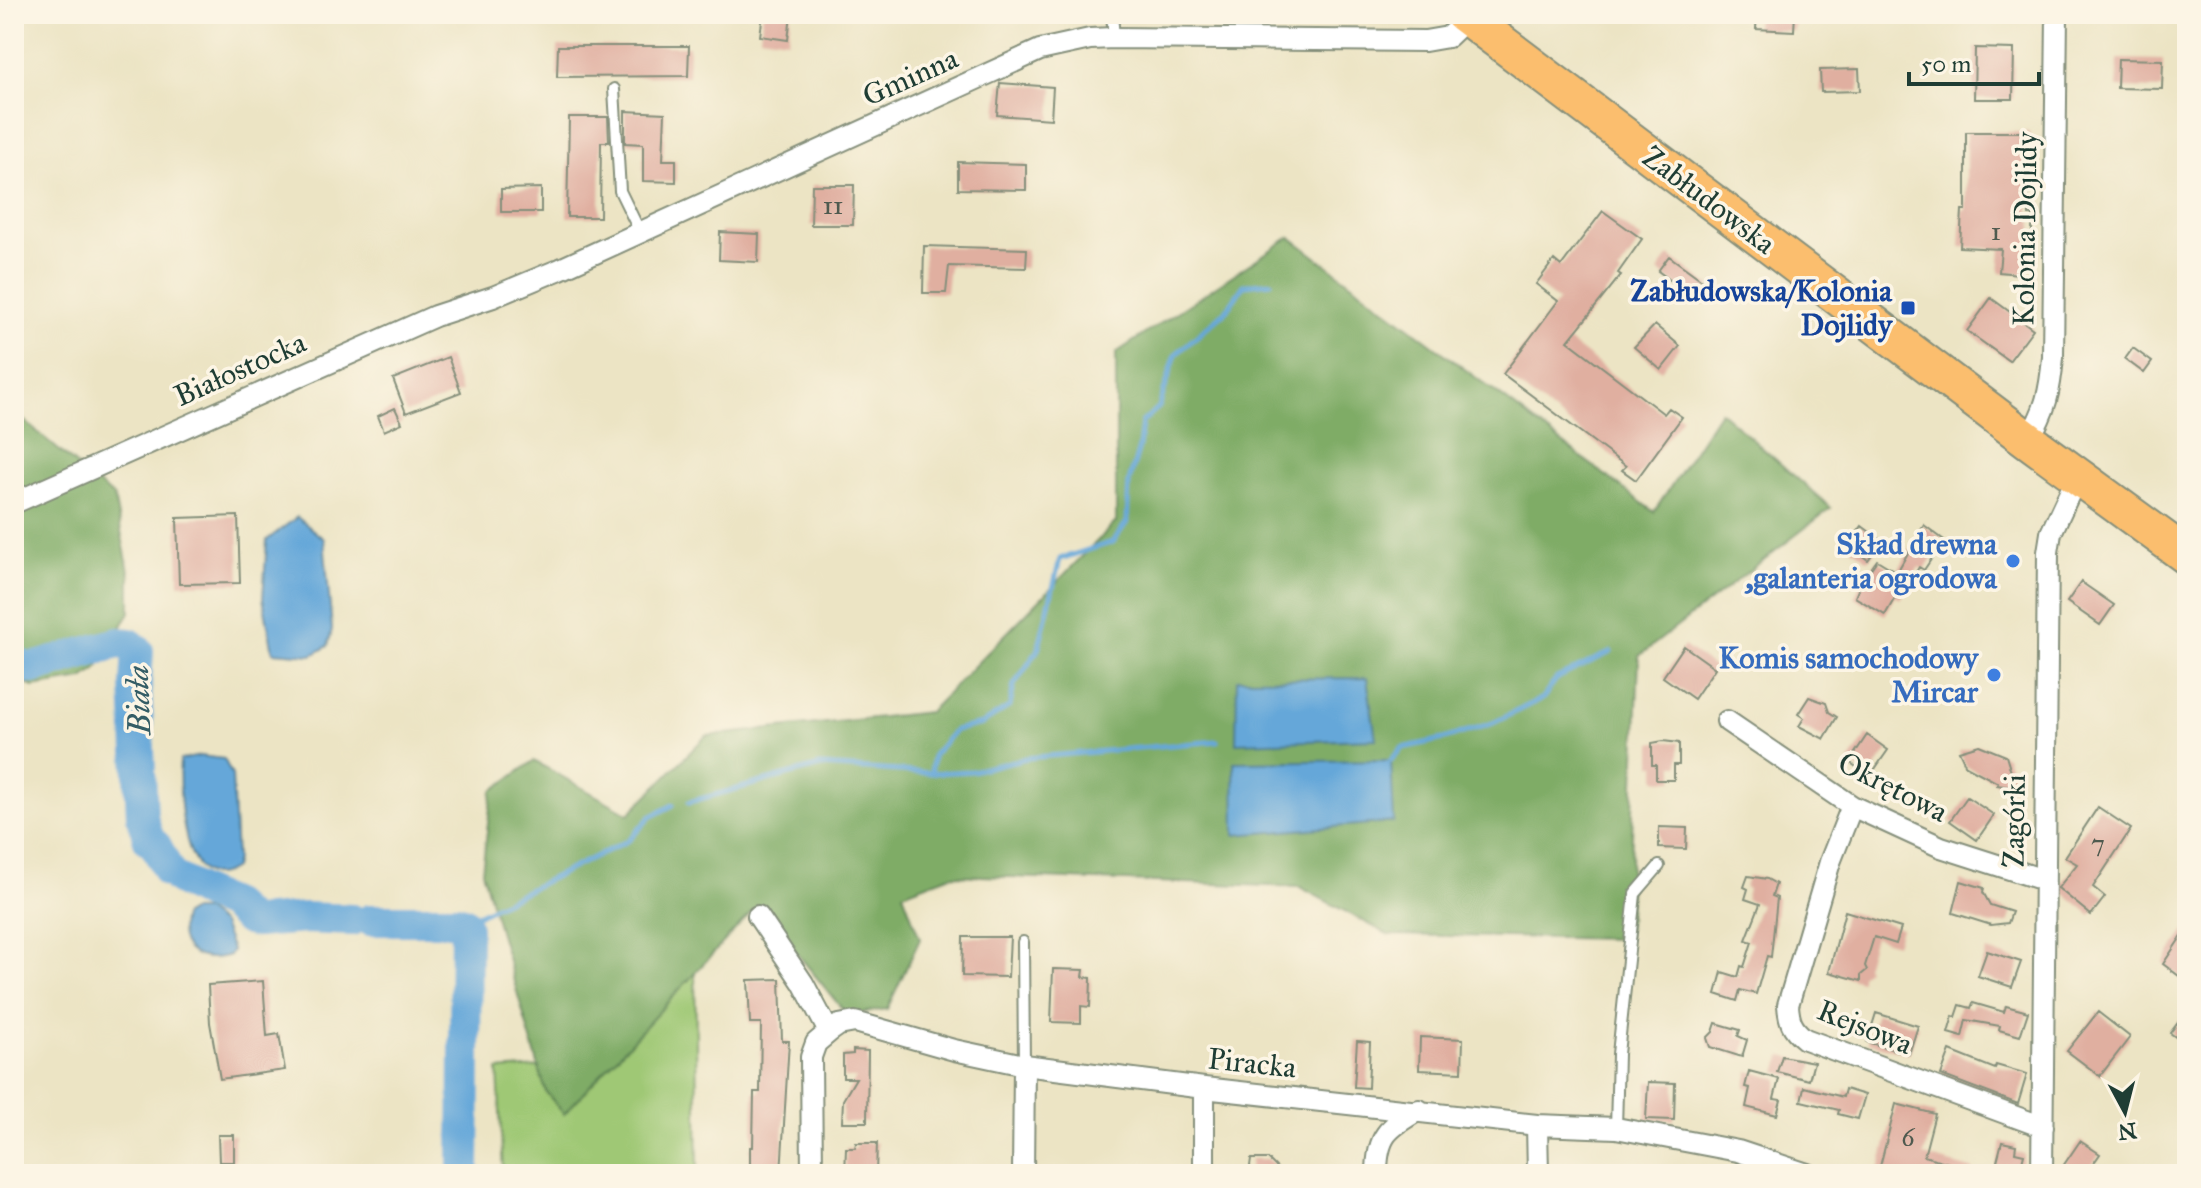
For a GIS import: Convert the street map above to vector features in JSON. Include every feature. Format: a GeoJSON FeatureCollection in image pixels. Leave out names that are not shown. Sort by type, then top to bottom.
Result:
{"type":"FeatureCollection","features":[{"type":"Feature","properties":{"kind":"highway","name":"Zabłudowska"},"geometry":{"type":"LineString","coordinates":[[1465,16],[2187,556]]}},
{"type":"Feature","properties":{"kind":"street","name":"Kolonia Dojlidy"},"geometry":{"type":"LineString","coordinates":[[2028,440],[2049,398],[2053,357],[2057,14]]}},
{"type":"Feature","properties":{"kind":"street","name":"Gminna"},"geometry":{"type":"LineString","coordinates":[[493,297],[1040,50],[1090,39],[1114,38],[1425,41],[1448,37],[1459,29],[1465,16]]}},
{"type":"Feature","properties":{"kind":"street","name":"Białostocka"},"geometry":{"type":"LineString","coordinates":[[14,503],[435,316],[493,297]]}},
{"type":"Feature","properties":{"kind":"street","name":"Zagórki"},"geometry":{"type":"LineString","coordinates":[[2042,1174],[2048,552],[2051,533],[2078,475]]}},
{"type":"Feature","properties":{"kind":"street","name":"Okrętowa"},"geometry":{"type":"LineString","coordinates":[[1727,721],[1852,806],[1941,847],[2044,880]]}},
{"type":"Feature","properties":{"kind":"street","name":"Rejsowa"},"geometry":{"type":"LineString","coordinates":[[1852,806],[1830,862],[1788,1005],[1794,1031],[1805,1039],[2043,1127]]}},
{"type":"Feature","properties":{"kind":"street"},"geometry":{"type":"LineString","coordinates":[[758,916],[803,983],[829,1032],[816,1043],[811,1057],[812,1174]]}},
{"type":"Feature","properties":{"kind":"street","name":"Piracka"},"geometry":{"type":"LineString","coordinates":[[829,1032],[839,1025],[855,1022],[869,1024],[890,1034],[1024,1065],[1537,1125],[1616,1128],[1738,1151],[1807,1174]]}},
{"type":"Feature","properties":{"kind":"street"},"geometry":{"type":"LineString","coordinates":[[1023,1174],[1024,1065]]}},
{"type":"Feature","properties":{"kind":"street"},"geometry":{"type":"LineString","coordinates":[[1204,1088],[1204,1174]]}},
{"type":"Feature","properties":{"kind":"street"},"geometry":{"type":"LineString","coordinates":[[1377,1174],[1377,1152],[1382,1138],[1393,1125],[1419,1110]]}},
{"type":"Feature","properties":{"kind":"street"},"geometry":{"type":"LineString","coordinates":[[1537,1125],[1538,1174]]}},
{"type":"Feature","properties":{"kind":"lane"},"geometry":{"type":"LineString","coordinates":[[1112,14],[1114,38]]}},
{"type":"Feature","properties":{"kind":"lane"},"geometry":{"type":"LineString","coordinates":[[614,89],[620,191],[640,232]]}},
{"type":"Feature","properties":{"kind":"lane"},"geometry":{"type":"LineString","coordinates":[[1616,1128],[1618,1054],[1635,894],[1659,866]]}},
{"type":"Feature","properties":{"kind":"lane"},"geometry":{"type":"LineString","coordinates":[[1023,942],[1024,1065]]}},
{"type":"Feature","properties":{"kind":"green space"},"geometry":{"type":"Polygon","coordinates":[[[1290,237],[1654,512],[1720,411],[1831,508],[1639,656],[1628,939],[1389,935],[1300,887],[951,875],[903,893],[920,939],[887,1009],[847,1015],[758,905],[564,1114],[546,1092],[482,871],[492,791],[534,761],[629,814],[706,736],[929,712],[1116,522],[1116,353],[1290,237]]]}},
{"type":"Feature","properties":{"kind":"green space"},"geometry":{"type":"Polygon","coordinates":[[[14,412],[114,497],[130,576],[130,612],[97,669],[83,679],[33,687],[14,678],[14,412]]]}},
{"type":"Feature","properties":{"kind":"green space"},"geometry":{"type":"Polygon","coordinates":[[[695,973],[698,1174],[503,1174],[498,1070],[539,1067],[546,1092],[564,1114],[695,973]]]}},
{"type":"Feature","properties":{"kind":"water"},"geometry":{"type":"Polygon","coordinates":[[[297,517],[324,539],[332,629],[328,646],[312,655],[273,652],[263,598],[267,540],[297,517]]]}},
{"type":"Feature","properties":{"kind":"water"},"geometry":{"type":"Polygon","coordinates":[[[1367,678],[1376,739],[1236,743],[1237,679],[1367,678]]]}},
{"type":"Feature","properties":{"kind":"water"},"geometry":{"type":"Polygon","coordinates":[[[200,756],[224,759],[232,775],[236,858],[234,868],[216,875],[203,870],[193,857],[182,816],[180,760],[200,756]]]}},
{"type":"Feature","properties":{"kind":"water"},"geometry":{"type":"Polygon","coordinates":[[[1391,760],[1394,822],[1235,835],[1234,762],[1391,760]]]}},
{"type":"Feature","properties":{"kind":"water"},"geometry":{"type":"Polygon","coordinates":[[[191,911],[205,911],[222,924],[232,950],[230,955],[208,958],[191,952],[185,946],[181,928],[183,916],[191,911]]]}},
{"type":"Feature","properties":{"kind":"building"},"geometry":{"type":"Polygon","coordinates":[[[763,14],[791,14],[788,40],[760,36],[763,14]]]}},
{"type":"Feature","properties":{"kind":"building"},"geometry":{"type":"Polygon","coordinates":[[[1757,14],[1795,14],[1794,31],[1756,29],[1757,14]]]}},
{"type":"Feature","properties":{"kind":"building"},"geometry":{"type":"Polygon","coordinates":[[[558,46],[689,46],[688,76],[557,77],[558,46]]]}},
{"type":"Feature","properties":{"kind":"building"},"geometry":{"type":"Polygon","coordinates":[[[1975,48],[2014,49],[2013,99],[1974,99],[1975,48]]]}},
{"type":"Feature","properties":{"kind":"building"},"geometry":{"type":"Polygon","coordinates":[[[2118,59],[2163,60],[2162,89],[2117,88],[2118,59]]]}},
{"type":"Feature","properties":{"kind":"building"},"geometry":{"type":"Polygon","coordinates":[[[1859,69],[1860,91],[1821,92],[1820,70],[1859,69]]]}},
{"type":"Feature","properties":{"kind":"building"},"geometry":{"type":"Polygon","coordinates":[[[1000,83],[1053,87],[1051,119],[997,115],[1000,83]]]}},
{"type":"Feature","properties":{"kind":"building"},"geometry":{"type":"Polygon","coordinates":[[[625,111],[665,113],[663,160],[676,160],[676,182],[643,181],[643,144],[625,143],[625,111]]]}},
{"type":"Feature","properties":{"kind":"building"},"geometry":{"type":"Polygon","coordinates":[[[569,117],[608,117],[609,142],[601,142],[600,217],[567,217],[569,117]]]}},
{"type":"Feature","properties":{"kind":"building"},"geometry":{"type":"Polygon","coordinates":[[[1966,132],[2029,132],[2029,215],[2033,215],[2029,275],[1999,272],[2001,249],[1960,247],[1962,210],[1966,210],[1966,132]]]}},
{"type":"Feature","properties":{"kind":"building"},"geometry":{"type":"Polygon","coordinates":[[[958,162],[1026,164],[1026,190],[958,189],[958,162]]]}},
{"type":"Feature","properties":{"kind":"building"},"geometry":{"type":"Polygon","coordinates":[[[812,185],[854,185],[853,225],[811,225],[812,185]]]}},
{"type":"Feature","properties":{"kind":"building"},"geometry":{"type":"Polygon","coordinates":[[[541,188],[541,212],[501,212],[501,189],[541,188]]]}},
{"type":"Feature","properties":{"kind":"building"},"geometry":{"type":"Polygon","coordinates":[[[1603,211],[1642,239],[1618,273],[1621,275],[1568,341],[1664,414],[1669,408],[1682,417],[1636,480],[1622,470],[1626,466],[1503,374],[1558,301],[1536,284],[1554,260],[1561,266],[1603,211]]]}},
{"type":"Feature","properties":{"kind":"building"},"geometry":{"type":"Polygon","coordinates":[[[720,232],[759,234],[758,262],[719,260],[720,232]]]}},
{"type":"Feature","properties":{"kind":"building"},"geometry":{"type":"Polygon","coordinates":[[[924,246],[1027,249],[1026,268],[949,266],[946,293],[923,293],[924,246]]]}},
{"type":"Feature","properties":{"kind":"building"},"geometry":{"type":"Polygon","coordinates":[[[1669,256],[1710,286],[1698,301],[1658,271],[1669,256]]]}},
{"type":"Feature","properties":{"kind":"building"},"geometry":{"type":"Polygon","coordinates":[[[1991,298],[2033,329],[2009,361],[1967,331],[1991,298]]]}},
{"type":"Feature","properties":{"kind":"building"},"geometry":{"type":"Polygon","coordinates":[[[1655,325],[1680,346],[1661,370],[1634,347],[1655,325]]]}},
{"type":"Feature","properties":{"kind":"building"},"geometry":{"type":"Polygon","coordinates":[[[2133,348],[2152,362],[2144,373],[2125,359],[2133,348]]]}},
{"type":"Feature","properties":{"kind":"building"},"geometry":{"type":"Polygon","coordinates":[[[448,357],[461,392],[406,413],[393,379],[448,357]]]}},
{"type":"Feature","properties":{"kind":"building"},"geometry":{"type":"Polygon","coordinates":[[[395,408],[402,423],[384,431],[378,416],[395,408]]]}},
{"type":"Feature","properties":{"kind":"building"},"geometry":{"type":"Polygon","coordinates":[[[238,516],[240,583],[179,584],[177,518],[238,516]]]}},
{"type":"Feature","properties":{"kind":"building"},"geometry":{"type":"Polygon","coordinates":[[[1924,525],[1944,540],[1924,570],[1919,567],[1900,599],[1896,596],[1885,615],[1855,597],[1877,560],[1897,572],[1924,525]]]}},
{"type":"Feature","properties":{"kind":"building"},"geometry":{"type":"Polygon","coordinates":[[[1862,526],[1882,541],[1868,560],[1848,545],[1862,526]]]}},
{"type":"Feature","properties":{"kind":"building"},"geometry":{"type":"Polygon","coordinates":[[[2081,582],[2114,605],[2100,625],[2067,602],[2081,582]]]}},
{"type":"Feature","properties":{"kind":"building"},"geometry":{"type":"Polygon","coordinates":[[[1684,646],[1715,668],[1694,699],[1663,677],[1684,646]]]}},
{"type":"Feature","properties":{"kind":"building"},"geometry":{"type":"Polygon","coordinates":[[[1809,697],[1826,703],[1829,712],[1837,717],[1824,739],[1799,726],[1804,718],[1798,714],[1809,697]]]}},
{"type":"Feature","properties":{"kind":"building"},"geometry":{"type":"Polygon","coordinates":[[[1867,735],[1888,750],[1870,776],[1849,762],[1867,735]]]}},
{"type":"Feature","properties":{"kind":"building"},"geometry":{"type":"Polygon","coordinates":[[[1652,743],[1679,743],[1679,765],[1674,765],[1674,780],[1656,780],[1652,743]]]}},
{"type":"Feature","properties":{"kind":"building"},"geometry":{"type":"Polygon","coordinates":[[[1979,745],[2006,756],[2016,788],[1997,785],[1966,766],[1959,751],[1979,745]]]}},
{"type":"Feature","properties":{"kind":"building"},"geometry":{"type":"Polygon","coordinates":[[[1967,797],[1994,815],[1977,840],[1950,821],[1967,797]]]}},
{"type":"Feature","properties":{"kind":"building"},"geometry":{"type":"Polygon","coordinates":[[[2098,807],[2131,829],[2093,887],[2105,897],[2091,915],[2058,888],[2077,864],[2065,857],[2098,807]]]}},
{"type":"Feature","properties":{"kind":"building"},"geometry":{"type":"Polygon","coordinates":[[[1659,827],[1687,828],[1686,849],[1659,848],[1659,827]]]}},
{"type":"Feature","properties":{"kind":"building"},"geometry":{"type":"Polygon","coordinates":[[[1748,876],[1776,884],[1772,896],[1777,898],[1771,957],[1767,956],[1756,994],[1740,990],[1737,1001],[1716,994],[1722,972],[1738,977],[1752,942],[1746,940],[1760,904],[1745,899],[1748,889],[1744,887],[1748,876]]]}},
{"type":"Feature","properties":{"kind":"building"},"geometry":{"type":"Polygon","coordinates":[[[1961,881],[1984,888],[1990,905],[2012,912],[2008,923],[1991,925],[1953,913],[1961,881]]]}},
{"type":"Feature","properties":{"kind":"building"},"geometry":{"type":"Polygon","coordinates":[[[1845,911],[1901,928],[1896,944],[1874,937],[1865,966],[1867,970],[1861,975],[1861,981],[1829,972],[1845,911]]]}},
{"type":"Feature","properties":{"kind":"building"},"geometry":{"type":"Polygon","coordinates":[[[2187,928],[2187,982],[2163,964],[2187,928]]]}},
{"type":"Feature","properties":{"kind":"building"},"geometry":{"type":"Polygon","coordinates":[[[963,937],[1010,937],[1008,977],[962,976],[963,937]]]}},
{"type":"Feature","properties":{"kind":"building"},"geometry":{"type":"Polygon","coordinates":[[[1987,951],[2021,962],[2012,987],[1978,976],[1987,951]]]}},
{"type":"Feature","properties":{"kind":"building"},"geometry":{"type":"Polygon","coordinates":[[[1053,969],[1084,970],[1083,977],[1091,978],[1090,1007],[1081,1006],[1081,1023],[1051,1022],[1053,969]]]}},
{"type":"Feature","properties":{"kind":"building"},"geometry":{"type":"Polygon","coordinates":[[[780,979],[782,1041],[789,1041],[781,1174],[750,1174],[754,1092],[760,1092],[761,1023],[750,1023],[748,980],[780,979]]]}},
{"type":"Feature","properties":{"kind":"building"},"geometry":{"type":"Polygon","coordinates":[[[263,981],[267,1036],[279,1034],[285,1070],[220,1079],[210,1023],[208,985],[263,981]]]}},
{"type":"Feature","properties":{"kind":"building"},"geometry":{"type":"Polygon","coordinates":[[[1973,1003],[2004,1012],[2006,1006],[2028,1012],[2020,1036],[1999,1030],[2000,1026],[1966,1020],[1962,1037],[1948,1033],[1960,1005],[1971,1008],[1973,1003]]]}},
{"type":"Feature","properties":{"kind":"building"},"geometry":{"type":"Polygon","coordinates":[[[2187,1011],[2187,1045],[2170,1033],[2187,1011]]]}},
{"type":"Feature","properties":{"kind":"building"},"geometry":{"type":"Polygon","coordinates":[[[2098,1012],[2130,1037],[2100,1076],[2067,1051],[2098,1012]]]}},
{"type":"Feature","properties":{"kind":"building"},"geometry":{"type":"Polygon","coordinates":[[[1876,1013],[1918,1026],[1909,1054],[1867,1042],[1876,1013]]]}},
{"type":"Feature","properties":{"kind":"building"},"geometry":{"type":"Polygon","coordinates":[[[1716,1023],[1740,1030],[1738,1036],[1747,1040],[1742,1057],[1710,1047],[1707,1038],[1716,1023]]]}},
{"type":"Feature","properties":{"kind":"building"},"geometry":{"type":"Polygon","coordinates":[[[1420,1037],[1463,1039],[1462,1072],[1419,1070],[1420,1037]]]}},
{"type":"Feature","properties":{"kind":"building"},"geometry":{"type":"Polygon","coordinates":[[[1357,1041],[1370,1042],[1368,1088],[1354,1087],[1357,1041]]]}},
{"type":"Feature","properties":{"kind":"building"},"geometry":{"type":"Polygon","coordinates":[[[853,1050],[868,1051],[867,1122],[842,1122],[843,1100],[856,1078],[843,1078],[843,1055],[853,1054],[853,1050]]]}},
{"type":"Feature","properties":{"kind":"building"},"geometry":{"type":"Polygon","coordinates":[[[1950,1051],[1995,1069],[1996,1065],[2027,1074],[2018,1104],[1941,1075],[1950,1051]]]}},
{"type":"Feature","properties":{"kind":"building"},"geometry":{"type":"Polygon","coordinates":[[[1782,1056],[1814,1062],[1809,1080],[1777,1072],[1782,1056]]]}},
{"type":"Feature","properties":{"kind":"building"},"geometry":{"type":"Polygon","coordinates":[[[1749,1071],[1779,1079],[1774,1099],[1781,1100],[1777,1115],[1746,1107],[1750,1088],[1745,1087],[1749,1071]]]}},
{"type":"Feature","properties":{"kind":"building"},"geometry":{"type":"Polygon","coordinates":[[[1648,1082],[1675,1083],[1674,1120],[1646,1119],[1648,1082]]]}},
{"type":"Feature","properties":{"kind":"building"},"geometry":{"type":"Polygon","coordinates":[[[1804,1087],[1843,1097],[1845,1089],[1865,1095],[1858,1119],[1838,1114],[1839,1110],[1801,1101],[1804,1087]]]}},
{"type":"Feature","properties":{"kind":"building"},"geometry":{"type":"Polygon","coordinates":[[[1896,1104],[1935,1114],[1924,1156],[1974,1170],[1974,1174],[1878,1174],[1896,1104]]]}},
{"type":"Feature","properties":{"kind":"building"},"geometry":{"type":"Polygon","coordinates":[[[218,1135],[234,1135],[234,1162],[219,1162],[218,1135]]]}},
{"type":"Feature","properties":{"kind":"building"},"geometry":{"type":"Polygon","coordinates":[[[2080,1141],[2100,1154],[2086,1174],[2068,1174],[2061,1169],[2080,1141]]]}},
{"type":"Feature","properties":{"kind":"building"},"geometry":{"type":"Polygon","coordinates":[[[2002,1142],[2016,1145],[2015,1152],[2024,1154],[2019,1174],[1995,1169],[2002,1142]]]}},
{"type":"Feature","properties":{"kind":"building"},"geometry":{"type":"Polygon","coordinates":[[[856,1143],[877,1143],[876,1174],[845,1174],[846,1148],[855,1148],[856,1143]]]}},
{"type":"Feature","properties":{"kind":"building"},"geometry":{"type":"Polygon","coordinates":[[[1251,1159],[1268,1159],[1283,1174],[1249,1174],[1251,1159]]]}},
{"type":"Feature","properties":{"kind":"waterway"},"geometry":{"type":"LineString","coordinates":[[931,773],[933,755],[955,730],[982,724],[1010,706],[1014,685],[1038,650],[1060,559],[1113,542],[1127,522],[1129,482],[1142,422],[1159,407],[1176,354],[1226,311],[1244,285],[1271,282]]}},
{"type":"Feature","properties":{"kind":"waterway","name":"Biała"},"geometry":{"type":"LineString","coordinates":[[14,661],[33,668],[118,643],[130,644],[138,651],[136,684],[142,817],[149,840],[156,846],[169,872]]}},
{"type":"Feature","properties":{"kind":"waterway"},"geometry":{"type":"LineString","coordinates":[[1391,760],[1402,748],[1444,739],[1493,723],[1543,698],[1557,678],[1611,652]]}},
{"type":"Feature","properties":{"kind":"waterway"},"geometry":{"type":"LineString","coordinates":[[689,802],[820,766],[931,773],[972,771],[1026,758],[1217,741]]}},
{"type":"Feature","properties":{"kind":"waterway"},"geometry":{"type":"LineString","coordinates":[[463,922],[629,840],[650,817],[673,805]]}},
{"type":"Feature","properties":{"kind":"waterway","name":"Biała"},"geometry":{"type":"LineString","coordinates":[[178,879],[232,905],[248,920],[352,920]]}},
{"type":"Feature","properties":{"kind":"waterway","name":"Biała"},"geometry":{"type":"LineString","coordinates":[[370,920],[456,920],[463,922],[466,928],[464,1174]]}},
{"type":"Feature","properties":{"kind":"place","name":"Zabłudowska/Kolonia Dojlidy"},"geometry":{"type":"Point","coordinates":[1908,308]}},
{"type":"Feature","properties":{"kind":"place","name":"Skład drewna ,galanteria ogrodowa"},"geometry":{"type":"Point","coordinates":[2013,561]}},
{"type":"Feature","properties":{"kind":"place","name":"Komis samochodowy Mircar"},"geometry":{"type":"Point","coordinates":[1994,675]}}]}
